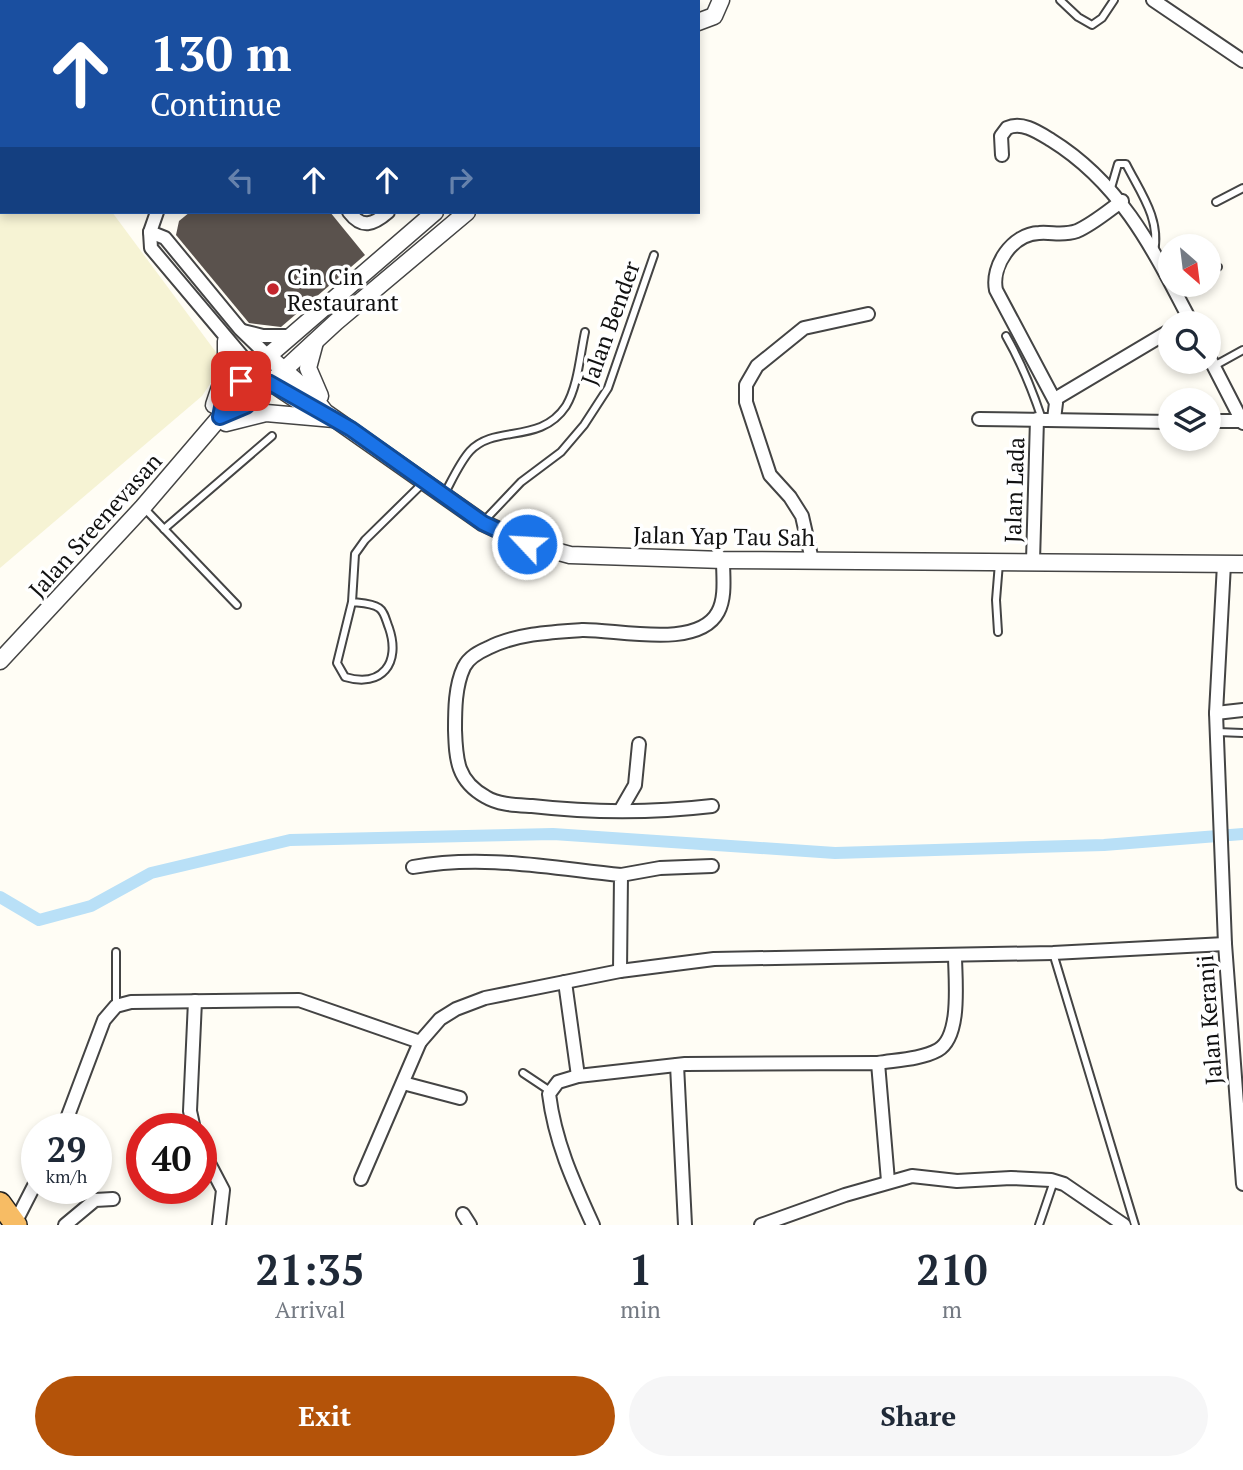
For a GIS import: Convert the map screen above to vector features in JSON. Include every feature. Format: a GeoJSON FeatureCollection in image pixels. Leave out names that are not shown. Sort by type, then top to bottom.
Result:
{"type":"FeatureCollection","features":[{"type":"Feature","properties":{"kind":"highway"},"geometry":{"type":"LineString","coordinates":[[0,1203],[8,1224]]}},
{"type":"Feature","properties":{"kind":"street"},"geometry":{"type":"LineString","coordinates":[[700,21],[714,16],[721,0]]}},
{"type":"Feature","properties":{"kind":"street"},"geometry":{"type":"LineString","coordinates":[[1153,0],[1243,61]]}},
{"type":"Feature","properties":{"kind":"street"},"geometry":{"type":"LineString","coordinates":[[1002,155],[1001,136],[1007,128],[1032,128],[1063,147],[1111,188],[1122,201],[1158,261]]}},
{"type":"Feature","properties":{"kind":"street"},"geometry":{"type":"LineString","coordinates":[[1122,201],[1080,230],[1055,235],[1027,235],[996,266],[993,278],[999,298],[1055,399],[1158,338]]}},
{"type":"Feature","properties":{"kind":"street"},"geometry":{"type":"LineString","coordinates":[[156,214],[150,232],[151,248],[226,341],[270,383],[303,404],[330,415]]}},
{"type":"Feature","properties":{"kind":"street"},"geometry":{"type":"LineString","coordinates":[[351,214],[357,222],[366,224],[375,223],[386,214]]}},
{"type":"Feature","properties":{"kind":"street"},"geometry":{"type":"LineString","coordinates":[[220,417],[229,393],[253,369],[433,214]]}},
{"type":"Feature","properties":{"kind":"street"},"geometry":{"type":"LineString","coordinates":[[220,417],[246,406],[316,340],[465,214]]}},
{"type":"Feature","properties":{"kind":"street"},"geometry":{"type":"LineString","coordinates":[[150,232],[165,237],[240,329],[268,356]]}},
{"type":"Feature","properties":{"kind":"street"},"geometry":{"type":"LineString","coordinates":[[812,560],[802,516],[790,497],[770,475],[746,402],[746,385],[757,366],[804,328],[868,314]]}},
{"type":"Feature","properties":{"kind":"street"},"geometry":{"type":"LineString","coordinates":[[240,329],[263,336],[291,335]]}},
{"type":"Feature","properties":{"kind":"street"},"geometry":{"type":"LineString","coordinates":[[316,340],[309,358],[310,377],[330,415]]}},
{"type":"Feature","properties":{"kind":"street"},"geometry":{"type":"LineString","coordinates":[[205,435],[226,369],[226,341]]}},
{"type":"Feature","properties":{"kind":"street","name":"Jalan Yap Tau Sah"},"geometry":{"type":"LineString","coordinates":[[268,356],[285,369],[330,415],[483,523],[527,544],[570,555],[723,560],[1243,564]]}},
{"type":"Feature","properties":{"kind":"street"},"geometry":{"type":"LineString","coordinates":[[1219,374],[1243,422],[1221,421]]}},
{"type":"Feature","properties":{"kind":"street","name":"Jalan Lada"},"geometry":{"type":"LineString","coordinates":[[1033,561],[1045,419],[1055,399]]}},
{"type":"Feature","properties":{"kind":"street"},"geometry":{"type":"LineString","coordinates":[[205,435],[226,423],[267,413],[330,415]]}},
{"type":"Feature","properties":{"kind":"street","name":"Jalan Sreenevasan"},"geometry":{"type":"LineString","coordinates":[[0,661],[144,508],[220,417]]}},
{"type":"Feature","properties":{"kind":"street"},"geometry":{"type":"LineString","coordinates":[[979,419],[1158,422]]}},
{"type":"Feature","properties":{"kind":"street"},"geometry":{"type":"LineString","coordinates":[[712,806],[654,813],[581,812],[496,803],[470,785],[456,762],[455,704],[464,667],[475,654],[506,639],[582,630],[663,635],[691,632],[704,626],[718,612],[724,589],[723,560]]}},
{"type":"Feature","properties":{"kind":"street"},"geometry":{"type":"LineString","coordinates":[[1217,733],[1224,564]]}},
{"type":"Feature","properties":{"kind":"street"},"geometry":{"type":"LineString","coordinates":[[1216,713],[1243,710]]}},
{"type":"Feature","properties":{"kind":"street","name":"Jalan Keranji"},"geometry":{"type":"LineString","coordinates":[[1217,733],[1222,810],[1224,944],[1239,1071],[1243,1184]]}},
{"type":"Feature","properties":{"kind":"street"},"geometry":{"type":"LineString","coordinates":[[620,811],[635,785],[639,744]]}},
{"type":"Feature","properties":{"kind":"street"},"geometry":{"type":"LineString","coordinates":[[413,867],[450,861],[505,862],[621,875],[660,868],[712,866]]}},
{"type":"Feature","properties":{"kind":"street"},"geometry":{"type":"LineString","coordinates":[[620,971],[621,875]]}},
{"type":"Feature","properties":{"kind":"street"},"geometry":{"type":"LineString","coordinates":[[361,1179],[420,1042],[440,1019],[456,1009],[485,998],[620,971],[714,958],[1053,953],[1224,944]]}},
{"type":"Feature","properties":{"kind":"street"},"geometry":{"type":"LineString","coordinates":[[593,1225],[565,1163],[553,1128],[550,1091],[558,1082],[578,1076],[677,1065],[878,1063],[936,1052],[947,1042],[954,1015],[955,955]]}},
{"type":"Feature","properties":{"kind":"street"},"geometry":{"type":"LineString","coordinates":[[565,982],[578,1076]]}},
{"type":"Feature","properties":{"kind":"street"},"geometry":{"type":"LineString","coordinates":[[69,1113],[99,1033],[116,1006],[149,1000],[299,1000],[420,1042]]}},
{"type":"Feature","properties":{"kind":"street"},"geometry":{"type":"LineString","coordinates":[[190,1113],[195,1001]]}},
{"type":"Feature","properties":{"kind":"street"},"geometry":{"type":"LineString","coordinates":[[878,1063],[888,1181]]}},
{"type":"Feature","properties":{"kind":"street"},"geometry":{"type":"LineString","coordinates":[[677,1065],[685,1225]]}},
{"type":"Feature","properties":{"kind":"street"},"geometry":{"type":"LineString","coordinates":[[403,1083],[460,1098]]}},
{"type":"Feature","properties":{"kind":"street"},"geometry":{"type":"LineString","coordinates":[[761,1225],[782,1221],[888,1181],[912,1176],[957,1181],[1011,1178],[1054,1181],[1064,1184],[1124,1225]]}},
{"type":"Feature","properties":{"kind":"street"},"geometry":{"type":"LineString","coordinates":[[217,1179],[223,1190],[219,1225]]}},
{"type":"Feature","properties":{"kind":"street"},"geometry":{"type":"LineString","coordinates":[[65,1225],[95,1200],[113,1199]]}},
{"type":"Feature","properties":{"kind":"street"},"geometry":{"type":"LineString","coordinates":[[8,1224],[21,1204]]}},
{"type":"Feature","properties":{"kind":"lane"},"geometry":{"type":"LineString","coordinates":[[1060,0],[1078,17],[1092,25],[1102,18],[1114,0]]}},
{"type":"Feature","properties":{"kind":"lane"},"geometry":{"type":"LineString","coordinates":[[1111,188],[1118,164],[1126,164],[1152,215],[1157,239],[1153,255]]}},
{"type":"Feature","properties":{"kind":"lane"},"geometry":{"type":"LineString","coordinates":[[1216,202],[1243,188]]}},
{"type":"Feature","properties":{"kind":"lane","name":"Jalan Bender"},"geometry":{"type":"LineString","coordinates":[[483,523],[514,489],[561,452],[608,388],[654,255]]}},
{"type":"Feature","properties":{"kind":"lane"},"geometry":{"type":"LineString","coordinates":[[444,494],[470,450],[502,437],[540,429],[557,416],[570,397],[585,332]]}},
{"type":"Feature","properties":{"kind":"lane"},"geometry":{"type":"LineString","coordinates":[[1006,336],[1027,373],[1028,388],[1045,419]]}},
{"type":"Feature","properties":{"kind":"lane"},"geometry":{"type":"LineString","coordinates":[[1221,358],[1243,350]]}},
{"type":"Feature","properties":{"kind":"lane"},"geometry":{"type":"LineString","coordinates":[[164,528],[272,436]]}},
{"type":"Feature","properties":{"kind":"lane"},"geometry":{"type":"LineString","coordinates":[[352,602],[377,606],[383,612],[391,633],[393,657],[388,668],[381,676],[366,681],[345,677],[338,668],[336,656],[352,602],[355,554],[365,540],[425,480]]}},
{"type":"Feature","properties":{"kind":"lane"},"geometry":{"type":"LineString","coordinates":[[144,508],[237,605]]}},
{"type":"Feature","properties":{"kind":"lane"},"geometry":{"type":"LineString","coordinates":[[998,632],[996,600],[999,562]]}},
{"type":"Feature","properties":{"kind":"lane"},"geometry":{"type":"LineString","coordinates":[[1217,733],[1243,733]]}},
{"type":"Feature","properties":{"kind":"lane"},"geometry":{"type":"LineString","coordinates":[[116,952],[116,1006]]}},
{"type":"Feature","properties":{"kind":"lane"},"geometry":{"type":"LineString","coordinates":[[1053,953],[1135,1225]]}},
{"type":"Feature","properties":{"kind":"lane"},"geometry":{"type":"LineString","coordinates":[[523,1073],[550,1091]]}},
{"type":"Feature","properties":{"kind":"lane"},"geometry":{"type":"LineString","coordinates":[[1039,1225],[1054,1181]]}},
{"type":"Feature","properties":{"kind":"shaded area"},"geometry":{"type":"Polygon","coordinates":[[[0,214],[113,214],[224,363],[202,396],[0,568],[0,214]]]}},
{"type":"Feature","properties":{"kind":"building","name":"Cin Cin Restaurant"},"geometry":{"type":"Polygon","coordinates":[[[188,214],[332,214],[365,255],[281,327],[249,323],[176,235],[179,221],[188,214]]]}},
{"type":"Feature","properties":{"kind":"waterway"},"geometry":{"type":"LineString","coordinates":[[0,897],[39,920],[91,906],[151,873],[290,840],[553,834],[835,853],[1104,845],[1243,834]]}},
{"type":"Feature","properties":{"kind":"place","name":"Cin Cin Restaurant"},"geometry":{"type":"Point","coordinates":[273,289]}},
{"type":"Feature","properties":{"kind":"route"},"geometry":{"type":"LineString","coordinates":[[241,381],[223,402],[220,417],[246,406],[270,383],[351,429],[483,523],[527,544]]}}]}
